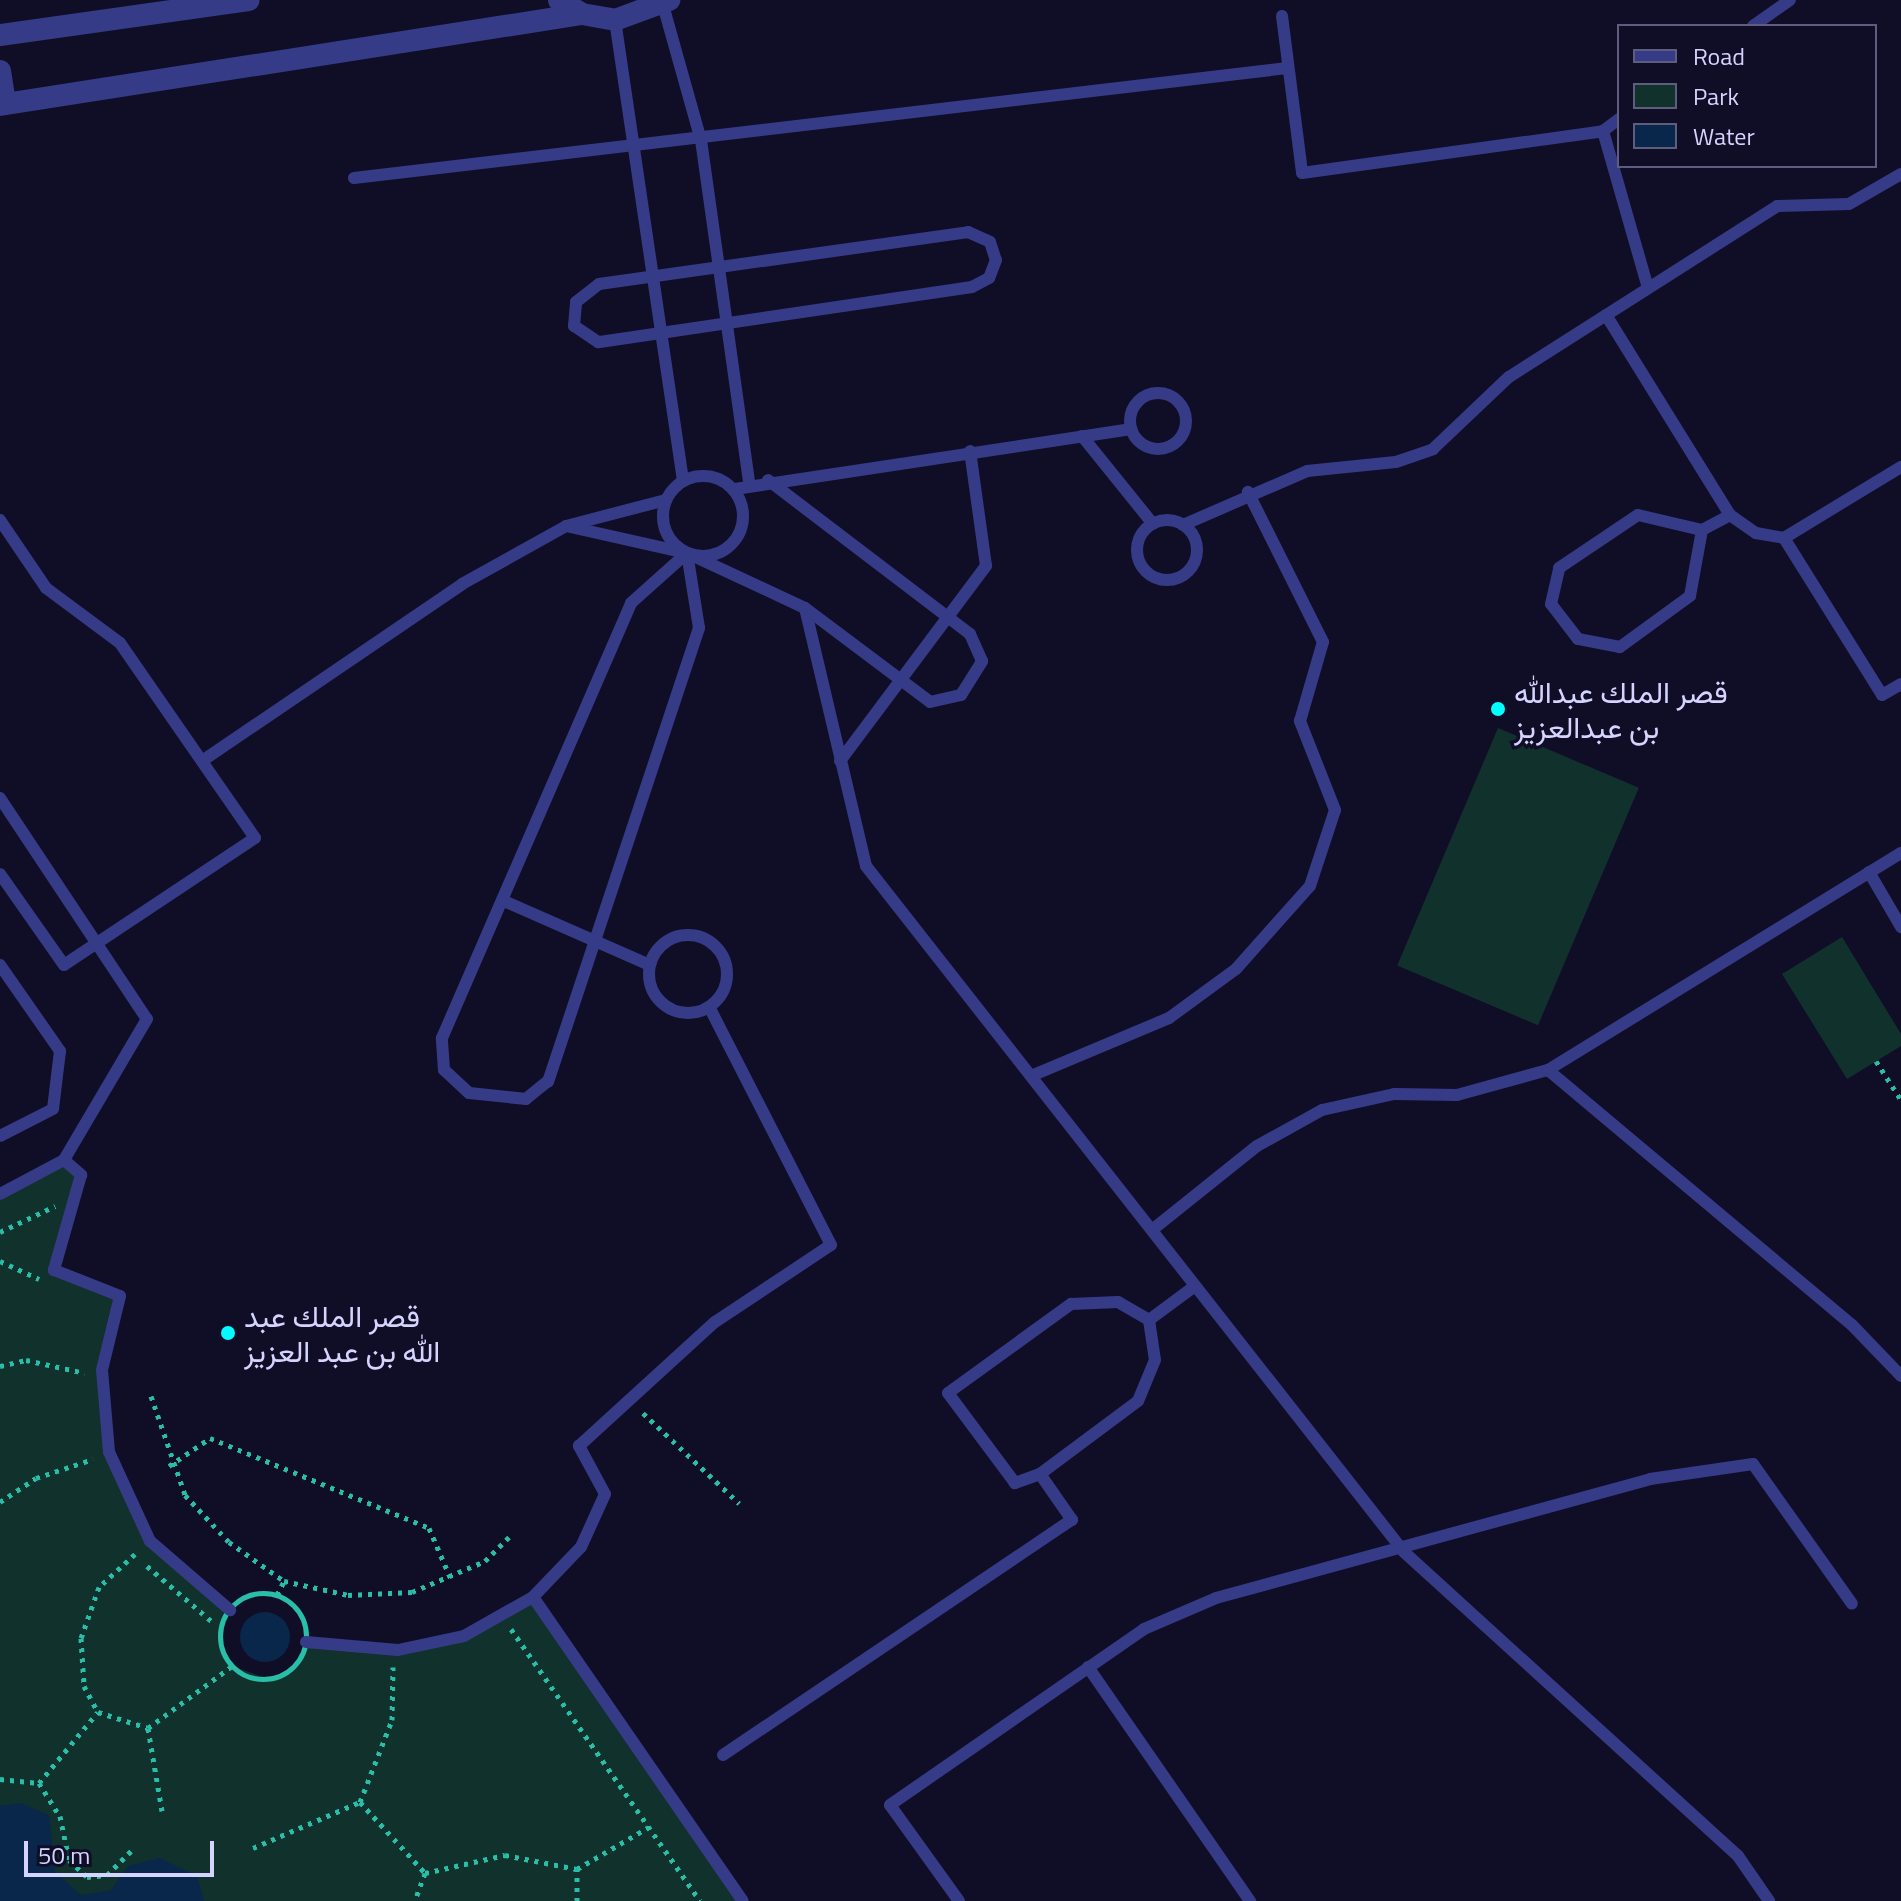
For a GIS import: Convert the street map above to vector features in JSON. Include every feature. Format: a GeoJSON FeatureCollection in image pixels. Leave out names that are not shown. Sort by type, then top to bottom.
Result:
{"type":"FeatureCollection","features":[{"type":"Feature","properties":{"kind":"street"},"geometry":{"type":"LineString","coordinates":[[0,35],[249,0]]}},
{"type":"Feature","properties":{"kind":"street"},"geometry":{"type":"LineString","coordinates":[[559,0],[582,14]]}},
{"type":"Feature","properties":{"kind":"street"},"geometry":{"type":"LineString","coordinates":[[0,71],[2,104],[582,14],[615,20],[666,2]]}},
{"type":"Feature","properties":{"kind":"lane"},"geometry":{"type":"LineString","coordinates":[[1756,24],[1790,0]]}},
{"type":"Feature","properties":{"kind":"lane"},"geometry":{"type":"LineString","coordinates":[[666,2],[701,140],[749,482]]}},
{"type":"Feature","properties":{"kind":"lane"},"geometry":{"type":"LineString","coordinates":[[1282,16],[1302,173],[1603,131],[1617,120]]}},
{"type":"Feature","properties":{"kind":"lane"},"geometry":{"type":"LineString","coordinates":[[615,20],[683,481]]}},
{"type":"Feature","properties":{"kind":"lane"},"geometry":{"type":"LineString","coordinates":[[354,178],[579,146],[636,149],[1288,68]]}},
{"type":"Feature","properties":{"kind":"lane"},"geometry":{"type":"LineString","coordinates":[[1603,131],[1648,288]]}},
{"type":"Feature","properties":{"kind":"lane"},"geometry":{"type":"LineString","coordinates":[[1183,525],[1196,541],[1195,561],[1182,577],[1164,580],[1147,572],[1138,556],[1140,537],[1153,524],[1183,525],[1248,492],[1307,471],[1396,462],[1433,449],[1509,377],[1777,206],[1849,204],[1901,174]]}},
{"type":"Feature","properties":{"kind":"lane"},"geometry":{"type":"LineString","coordinates":[[968,232],[983,235],[995,251],[989,278],[972,287],[727,324],[598,342],[580,334],[571,311],[589,287],[719,267],[968,232]]}},
{"type":"Feature","properties":{"kind":"lane"},"geometry":{"type":"LineString","coordinates":[[1606,315],[1730,515],[1756,533],[1784,538],[1901,467]]}},
{"type":"Feature","properties":{"kind":"lane"},"geometry":{"type":"LineString","coordinates":[[1144,396],[1171,396],[1184,409],[1181,436],[1167,447],[1141,443],[1131,429],[1131,410],[1144,396]]}},
{"type":"Feature","properties":{"kind":"lane"},"geometry":{"type":"LineString","coordinates":[[735,489],[749,482],[1131,429]]}},
{"type":"Feature","properties":{"kind":"lane"},"geometry":{"type":"LineString","coordinates":[[1082,436],[1153,524]]}},
{"type":"Feature","properties":{"kind":"lane"},"geometry":{"type":"LineString","coordinates":[[840,761],[986,566],[970,451]]}},
{"type":"Feature","properties":{"kind":"lane"},"geometry":{"type":"LineString","coordinates":[[202,761],[462,584],[566,526],[666,500],[683,481],[710,476],[735,489],[744,516],[735,542],[712,556],[566,526]]}},
{"type":"Feature","properties":{"kind":"lane"},"geometry":{"type":"LineString","coordinates":[[666,500],[663,525],[687,553],[805,608],[899,682],[930,702],[961,695],[981,652],[950,615],[768,480]]}},
{"type":"Feature","properties":{"kind":"lane"},"geometry":{"type":"LineString","coordinates":[[1031,1076],[1169,1018],[1236,969],[1310,886],[1335,810],[1300,721],[1323,642],[1248,492]]}},
{"type":"Feature","properties":{"kind":"lane"},"geometry":{"type":"LineString","coordinates":[[1702,530],[1690,596],[1620,647],[1578,639],[1551,604],[1559,568],[1638,515],[1702,530],[1730,515]]}},
{"type":"Feature","properties":{"kind":"lane"},"geometry":{"type":"LineString","coordinates":[[0,520],[46,588],[120,643],[255,838],[64,965],[0,874]]}},
{"type":"Feature","properties":{"kind":"lane"},"geometry":{"type":"LineString","coordinates":[[1784,538],[1882,695],[1901,684]]}},
{"type":"Feature","properties":{"kind":"lane"},"geometry":{"type":"LineString","coordinates":[[687,553],[699,628],[548,1081],[526,1099],[469,1093],[444,1070],[442,1038],[631,603],[687,553]]}},
{"type":"Feature","properties":{"kind":"lane"},"geometry":{"type":"LineString","coordinates":[[805,608],[866,866],[1404,1552],[1738,1856],[1769,1901]]}},
{"type":"Feature","properties":{"kind":"lane"},"geometry":{"type":"LineString","coordinates":[[0,798],[147,1019],[64,1160],[0,1194]]}},
{"type":"Feature","properties":{"kind":"lane"},"geometry":{"type":"LineString","coordinates":[[1152,1230],[1257,1146],[1322,1110],[1394,1094],[1457,1095],[1548,1070],[1901,853]]}},
{"type":"Feature","properties":{"kind":"lane"},"geometry":{"type":"LineString","coordinates":[[1869,872],[1901,927]]}},
{"type":"Feature","properties":{"kind":"lane"},"geometry":{"type":"LineString","coordinates":[[504,901],[595,935],[650,965],[660,1001],[684,1012],[709,1007],[728,974],[711,941],[674,937],[650,965]]}},
{"type":"Feature","properties":{"kind":"lane"},"geometry":{"type":"LineString","coordinates":[[0,965],[60,1051],[53,1109],[0,1136]]}},
{"type":"Feature","properties":{"kind":"lane"},"geometry":{"type":"LineString","coordinates":[[306,1642],[398,1650],[464,1636],[533,1597],[581,1547],[605,1494],[579,1446],[715,1322],[831,1245],[709,1007]]}},
{"type":"Feature","properties":{"kind":"lane"},"geometry":{"type":"LineString","coordinates":[[1548,1070],[1852,1325],[1901,1376]]}},
{"type":"Feature","properties":{"kind":"lane"},"geometry":{"type":"LineString","coordinates":[[64,1160],[81,1175],[54,1270],[120,1296],[102,1370],[109,1452],[150,1541],[230,1610]]}},
{"type":"Feature","properties":{"kind":"lane"},"geometry":{"type":"LineString","coordinates":[[1149,1320],[1195,1286]]}},
{"type":"Feature","properties":{"kind":"lane"},"geometry":{"type":"LineString","coordinates":[[1118,1302],[1149,1320],[1155,1360],[1138,1401],[1040,1474],[1015,1483],[948,1393],[1071,1304],[1118,1302]]}},
{"type":"Feature","properties":{"kind":"lane"},"geometry":{"type":"LineString","coordinates":[[959,1901],[890,1805],[1144,1629],[1216,1598],[1404,1552],[1650,1479],[1753,1464],[1852,1604]]}},
{"type":"Feature","properties":{"kind":"lane"},"geometry":{"type":"LineString","coordinates":[[723,1755],[1072,1520],[1040,1474]]}},
{"type":"Feature","properties":{"kind":"lane"},"geometry":{"type":"LineString","coordinates":[[533,1597],[743,1901]]}},
{"type":"Feature","properties":{"kind":"lane"},"geometry":{"type":"LineString","coordinates":[[1088,1667],[1250,1901]]}},
{"type":"Feature","properties":{"kind":"path"},"geometry":{"type":"LineString","coordinates":[[1876,1061],[1901,1100]]}},
{"type":"Feature","properties":{"kind":"path"},"geometry":{"type":"LineString","coordinates":[[0,1232],[74,1197]]}},
{"type":"Feature","properties":{"kind":"path"},"geometry":{"type":"LineString","coordinates":[[0,1366],[26,1360],[85,1373]]}},
{"type":"Feature","properties":{"kind":"path"},"geometry":{"type":"LineString","coordinates":[[151,1396],[169,1466],[202,1516],[284,1581],[348,1595],[412,1592],[451,1579],[509,1537]]}},
{"type":"Feature","properties":{"kind":"path"},"geometry":{"type":"LineString","coordinates":[[643,1413],[739,1503]]}},
{"type":"Feature","properties":{"kind":"path"},"geometry":{"type":"LineString","coordinates":[[169,1466],[210,1438],[429,1528],[451,1579]]}},
{"type":"Feature","properties":{"kind":"path"},"geometry":{"type":"LineString","coordinates":[[0,1502],[36,1478],[93,1459]]}},
{"type":"Feature","properties":{"kind":"path"},"geometry":{"type":"LineString","coordinates":[[135,1554],[99,1587],[81,1638],[84,1686],[98,1712],[148,1728]]}},
{"type":"Feature","properties":{"kind":"path"},"geometry":{"type":"LineString","coordinates":[[277,1595],[284,1581]]}},
{"type":"Feature","properties":{"kind":"path"},"geometry":{"type":"LineString","coordinates":[[277,1595],[300,1613],[306,1642],[301,1657],[269,1679],[232,1666],[220,1642],[230,1610],[247,1596],[277,1595]]}},
{"type":"Feature","properties":{"kind":"path"},"geometry":{"type":"LineString","coordinates":[[500,1635],[512,1629],[700,1901]]}},
{"type":"Feature","properties":{"kind":"path"},"geometry":{"type":"LineString","coordinates":[[301,1657],[317,1658]]}},
{"type":"Feature","properties":{"kind":"path"},"geometry":{"type":"LineString","coordinates":[[377,1665],[407,1663]]}},
{"type":"Feature","properties":{"kind":"path"},"geometry":{"type":"LineString","coordinates":[[148,1728],[232,1666]]}},
{"type":"Feature","properties":{"kind":"path"},"geometry":{"type":"LineString","coordinates":[[253,1848],[360,1802],[392,1720],[393,1666]]}},
{"type":"Feature","properties":{"kind":"path"},"geometry":{"type":"LineString","coordinates":[[39,1783],[98,1712]]}},
{"type":"Feature","properties":{"kind":"path"},"geometry":{"type":"LineString","coordinates":[[148,1728],[162,1811]]}},
{"type":"Feature","properties":{"kind":"path"},"geometry":{"type":"LineString","coordinates":[[1,1782],[39,1783]]}},
{"type":"Feature","properties":{"kind":"path"},"geometry":{"type":"LineString","coordinates":[[39,1783],[60,1816],[69,1860],[87,1877],[107,1875],[134,1848]]}},
{"type":"Feature","properties":{"kind":"path"},"geometry":{"type":"LineString","coordinates":[[360,1802],[425,1873]]}},
{"type":"Feature","properties":{"kind":"path"},"geometry":{"type":"LineString","coordinates":[[425,1873],[505,1855],[577,1869],[649,1827]]}},
{"type":"Feature","properties":{"kind":"path"},"geometry":{"type":"LineString","coordinates":[[577,1869],[577,1901]]}},
{"type":"Feature","properties":{"kind":"path"},"geometry":{"type":"LineString","coordinates":[[415,1901],[425,1873]]}},
{"type":"Feature","properties":{"kind":"green space"},"geometry":{"type":"Polygon","coordinates":[[[1498,728],[1639,788],[1538,1025],[1397,965],[1498,728]]]}},
{"type":"Feature","properties":{"kind":"green space"},"geometry":{"type":"Polygon","coordinates":[[[1842,937],[1901,1034],[1901,1046],[1847,1079],[1782,974],[1842,937]]]}},
{"type":"Feature","properties":{"kind":"green space"},"geometry":{"type":"Polygon","coordinates":[[[64,1160],[81,1175],[54,1269],[120,1296],[102,1370],[109,1452],[150,1541],[230,1610],[220,1642],[232,1666],[269,1679],[293,1667],[306,1642],[398,1650],[464,1636],[533,1597],[743,1901],[0,1901],[0,1194],[64,1160]]]}},
{"type":"Feature","properties":{"kind":"water"},"geometry":{"type":"Polygon","coordinates":[[[265,1612],[282,1620],[290,1637],[282,1654],[265,1662],[248,1654],[240,1637],[248,1620],[265,1612]]]}},
{"type":"Feature","properties":{"kind":"water"},"geometry":{"type":"Polygon","coordinates":[[[20,1803],[49,1815],[55,1872],[81,1895],[111,1890],[128,1866],[160,1858],[197,1876],[204,1901],[0,1901],[0,1806],[20,1803]]]}},
{"type":"Feature","properties":{"kind":"place","name":"قصر الملك عبدالله بن عبدالعزيز"},"geometry":{"type":"Point","coordinates":[1498,709]}},
{"type":"Feature","properties":{"kind":"place","name":"قصر الملك عبد الله بن عبد العزيز"},"geometry":{"type":"Point","coordinates":[228,1333]}}]}
